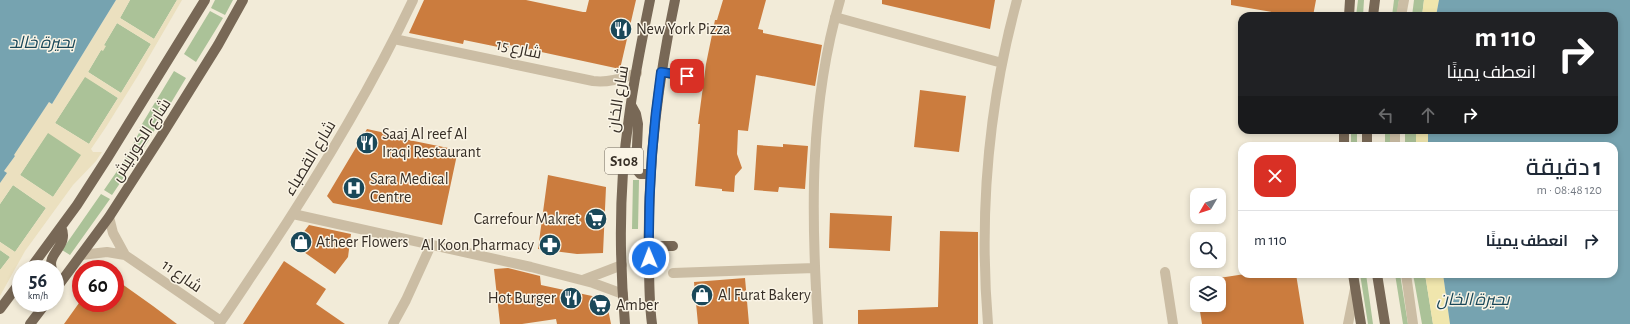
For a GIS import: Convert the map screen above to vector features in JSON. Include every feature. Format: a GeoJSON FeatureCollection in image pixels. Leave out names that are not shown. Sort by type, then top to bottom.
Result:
{"type":"FeatureCollection","features":[{"type":"Feature","properties":{"kind":"main road","name":"شارع الكورنيش"},"geometry":{"type":"LineString","coordinates":[[37,260],[118,143],[205,0]]}},
{"type":"Feature","properties":{"kind":"main road","name":"شارع الكورنيش"},"geometry":{"type":"LineString","coordinates":[[64,277],[109,217],[184,100],[243,0]]}},
{"type":"Feature","properties":{"kind":"main road","name":"شارع الخان"},"geometry":{"type":"LineString","coordinates":[[625,324],[622,265],[625,151],[631,105],[650,0]]}},
{"type":"Feature","properties":{"kind":"main road","name":"S108"},"geometry":{"type":"LineString","coordinates":[[652,324],[649,246],[650,174],[655,115],[661,72],[675,0]]}},
{"type":"Feature","properties":{"kind":"main road"},"geometry":{"type":"LineString","coordinates":[[1349,12],[1350,0]]}},
{"type":"Feature","properties":{"kind":"main road"},"geometry":{"type":"LineString","coordinates":[[1374,12],[1375,0]]}},
{"type":"Feature","properties":{"kind":"main road"},"geometry":{"type":"LineString","coordinates":[[661,72],[687,76]]}},
{"type":"Feature","properties":{"kind":"main road"},"geometry":{"type":"LineString","coordinates":[[631,105],[636,114],[638,124],[636,169],[640,174],[650,174]]}},
{"type":"Feature","properties":{"kind":"main road"},"geometry":{"type":"LineString","coordinates":[[51,260],[63,240],[61,227]]}},
{"type":"Feature","properties":{"kind":"main road"},"geometry":{"type":"LineString","coordinates":[[649,246],[673,246]]}},
{"type":"Feature","properties":{"kind":"main road"},"geometry":{"type":"LineString","coordinates":[[1354,278],[1360,324]]}},
{"type":"Feature","properties":{"kind":"main road"},"geometry":{"type":"LineString","coordinates":[[1378,278],[1385,324]]}},
{"type":"Feature","properties":{"kind":"main road"},"geometry":{"type":"LineString","coordinates":[[0,310],[12,293]]}},
{"type":"Feature","properties":{"kind":"main road"},"geometry":{"type":"LineString","coordinates":[[30,324],[39,312]]}},
{"type":"Feature","properties":{"kind":"street","name":"شارع القصباء"},"geometry":{"type":"LineString","coordinates":[[220,323],[293,214],[358,108],[413,0]]}},
{"type":"Feature","properties":{"kind":"street"},"geometry":{"type":"LineString","coordinates":[[818,324],[815,268],[815,140],[825,64],[840,0]]}},
{"type":"Feature","properties":{"kind":"street"},"geometry":{"type":"LineString","coordinates":[[988,324],[984,262],[984,206],[988,152],[998,82],[1017,0]]}},
{"type":"Feature","properties":{"kind":"street"},"geometry":{"type":"LineString","coordinates":[[1402,12],[1404,0]]}},
{"type":"Feature","properties":{"kind":"street"},"geometry":{"type":"LineString","coordinates":[[835,17],[1002,63]]}},
{"type":"Feature","properties":{"kind":"street","name":"شارع 15"},"geometry":{"type":"LineString","coordinates":[[394,39],[593,81],[608,81],[622,78],[637,72]]}},
{"type":"Feature","properties":{"kind":"street"},"geometry":{"type":"LineString","coordinates":[[293,214],[531,267],[583,280],[623,294]]}},
{"type":"Feature","properties":{"kind":"street","name":"شارع 11"},"geometry":{"type":"LineString","coordinates":[[109,217],[113,233],[125,255]]}},
{"type":"Feature","properties":{"kind":"street"},"geometry":{"type":"LineString","coordinates":[[393,324],[406,300],[431,245]]}},
{"type":"Feature","properties":{"kind":"street","name":"شارع 11"},"geometry":{"type":"LineString","coordinates":[[81,255],[108,252],[125,255],[220,323]]}},
{"type":"Feature","properties":{"kind":"street"},"geometry":{"type":"LineString","coordinates":[[583,280],[622,265]]}},
{"type":"Feature","properties":{"kind":"street"},"geometry":{"type":"LineString","coordinates":[[673,273],[815,268]]}},
{"type":"Feature","properties":{"kind":"street"},"geometry":{"type":"LineString","coordinates":[[1166,272],[1173,324]]}},
{"type":"Feature","properties":{"kind":"street"},"geometry":{"type":"LineString","coordinates":[[1407,278],[1413,324]]}},
{"type":"Feature","properties":{"kind":"street"},"geometry":{"type":"LineString","coordinates":[[1348,324],[1355,289]]}},
{"type":"Feature","properties":{"kind":"green space"},"geometry":{"type":"Polygon","coordinates":[[[130,0],[177,0],[154,39],[120,18],[130,0]]]}},
{"type":"Feature","properties":{"kind":"green space"},"geometry":{"type":"Polygon","coordinates":[[[215,0],[233,0],[225,15],[211,8],[215,0]]]}},
{"type":"Feature","properties":{"kind":"green space"},"geometry":{"type":"Polygon","coordinates":[[[1358,0],[1364,0],[1363,12],[1356,12],[1358,0]]]}},
{"type":"Feature","properties":{"kind":"green space"},"geometry":{"type":"Polygon","coordinates":[[[1394,0],[1399,0],[1398,12],[1392,12],[1394,0]]]}},
{"type":"Feature","properties":{"kind":"green space"},"geometry":{"type":"Polygon","coordinates":[[[1414,0],[1424,0],[1422,12],[1412,12],[1414,0]]]}},
{"type":"Feature","properties":{"kind":"green space"},"geometry":{"type":"Polygon","coordinates":[[[210,11],[223,18],[196,62],[184,54],[210,11]]]}},
{"type":"Feature","properties":{"kind":"green space"},"geometry":{"type":"Polygon","coordinates":[[[117,23],[151,44],[121,93],[88,72],[117,23]]]}},
{"type":"Feature","properties":{"kind":"green space"},"geometry":{"type":"Polygon","coordinates":[[[174,71],[186,78],[151,136],[139,129],[174,71]]]}},
{"type":"Feature","properties":{"kind":"green space"},"geometry":{"type":"Polygon","coordinates":[[[85,76],[118,98],[89,144],[55,123],[85,76]]]}},
{"type":"Feature","properties":{"kind":"green space"},"geometry":{"type":"Polygon","coordinates":[[[48,132],[82,155],[53,197],[20,175],[48,132]]]}},
{"type":"Feature","properties":{"kind":"green space"},"geometry":{"type":"Polygon","coordinates":[[[139,133],[149,140],[112,195],[104,190],[122,164],[139,133]]]}},
{"type":"Feature","properties":{"kind":"green space"},"geometry":{"type":"Polygon","coordinates":[[[1351,134],[1357,134],[1357,142],[1351,142],[1351,134]]]}},
{"type":"Feature","properties":{"kind":"green space"},"geometry":{"type":"Polygon","coordinates":[[[1385,134],[1391,134],[1391,142],[1385,142],[1385,134]]]}},
{"type":"Feature","properties":{"kind":"green space"},"geometry":{"type":"Polygon","coordinates":[[[1405,134],[1416,134],[1416,142],[1405,142],[1405,134]]]}},
{"type":"Feature","properties":{"kind":"green space"},"geometry":{"type":"Polygon","coordinates":[[[633,180],[639,180],[638,229],[632,229],[633,180]]]}},
{"type":"Feature","properties":{"kind":"green space"},"geometry":{"type":"Polygon","coordinates":[[[13,185],[46,208],[15,252],[0,242],[0,204],[13,185]]]}},
{"type":"Feature","properties":{"kind":"green space"},"geometry":{"type":"Polygon","coordinates":[[[101,194],[110,199],[70,255],[62,250],[101,194]]]}},
{"type":"Feature","properties":{"kind":"green space"},"geometry":{"type":"Polygon","coordinates":[[[0,250],[10,257],[0,270],[0,250]]]}},
{"type":"Feature","properties":{"kind":"green space"},"geometry":{"type":"Polygon","coordinates":[[[1361,278],[1367,278],[1373,324],[1368,324],[1361,278]]]}},
{"type":"Feature","properties":{"kind":"green space"},"geometry":{"type":"Polygon","coordinates":[[[1396,278],[1401,278],[1408,324],[1403,324],[1396,278]]]}},
{"type":"Feature","properties":{"kind":"green space"},"geometry":{"type":"Polygon","coordinates":[[[1414,278],[1426,278],[1433,324],[1422,324],[1414,278]]]}},
{"type":"Feature","properties":{"kind":"sand"},"geometry":{"type":"Polygon","coordinates":[[[1424,0],[1439,0],[1437,12],[1422,12],[1424,0]]]}},
{"type":"Feature","properties":{"kind":"sand"},"geometry":{"type":"Polygon","coordinates":[[[1416,134],[1428,134],[1428,142],[1416,142],[1416,134]]]}},
{"type":"Feature","properties":{"kind":"sand"},"geometry":{"type":"Polygon","coordinates":[[[1426,278],[1444,278],[1450,324],[1433,324],[1426,278]]]}},
{"type":"Feature","properties":{"kind":"shaded area"},"geometry":{"type":"Polygon","coordinates":[[[116,0],[130,0],[120,18],[154,39],[177,0],[182,0],[139,74],[91,149],[93,152],[102,152],[96,161],[73,185],[20,260],[12,260],[12,274],[0,296],[0,270],[10,257],[0,250],[0,242],[15,252],[46,208],[13,185],[0,204],[0,183],[6,173],[4,171],[15,156],[13,155],[49,102],[52,104],[116,0]],[[117,23],[104,45],[106,46],[103,51],[101,50],[88,72],[121,93],[151,44],[117,23]],[[85,77],[55,123],[89,144],[118,98],[85,77]],[[48,133],[20,175],[53,197],[81,155],[48,133]]]}},
{"type":"Feature","properties":{"kind":"water","name":"بحيرة خالد"},"geometry":{"type":"Polygon","coordinates":[[[0,0],[116,0],[52,104],[49,102],[14,155],[15,156],[4,171],[7,173],[0,183],[0,0]]]}},
{"type":"Feature","properties":{"kind":"water","name":"بحيرة الخان"},"geometry":{"type":"Polygon","coordinates":[[[1439,0],[1630,0],[1630,324],[1450,324],[1444,278],[1618,278],[1618,142],[1428,142],[1428,134],[1618,134],[1618,12],[1437,12],[1439,0]]]}},
{"type":"Feature","properties":{"kind":"building"},"geometry":{"type":"Polygon","coordinates":[[[424,0],[526,0],[586,12],[589,0],[636,0],[620,69],[509,45],[508,49],[464,40],[463,44],[409,33],[424,0]]]}},
{"type":"Feature","properties":{"kind":"building"},"geometry":{"type":"Polygon","coordinates":[[[723,0],[766,0],[758,29],[763,30],[763,33],[822,45],[815,86],[756,75],[748,131],[738,130],[737,154],[742,168],[735,176],[734,192],[695,186],[700,124],[698,124],[706,64],[715,20],[717,20],[723,0]]]}},
{"type":"Feature","properties":{"kind":"building"},"geometry":{"type":"Polygon","coordinates":[[[882,0],[995,0],[990,29],[882,4],[882,0]]]}},
{"type":"Feature","properties":{"kind":"building"},"geometry":{"type":"Polygon","coordinates":[[[1231,0],[1316,0],[1314,12],[1272,12],[1231,5],[1231,0]]]}},
{"type":"Feature","properties":{"kind":"building"},"geometry":{"type":"Polygon","coordinates":[[[920,90],[966,96],[959,152],[914,147],[920,90]]]}},
{"type":"Feature","properties":{"kind":"building"},"geometry":{"type":"Polygon","coordinates":[[[367,129],[404,137],[404,139],[458,150],[442,225],[333,203],[327,196],[367,129]]]}},
{"type":"Feature","properties":{"kind":"building"},"geometry":{"type":"Polygon","coordinates":[[[783,144],[808,146],[805,189],[779,187],[778,192],[754,190],[757,145],[783,147],[783,144]]]}},
{"type":"Feature","properties":{"kind":"building"},"geometry":{"type":"Polygon","coordinates":[[[548,175],[606,187],[603,253],[577,254],[538,249],[548,175]]]}},
{"type":"Feature","properties":{"kind":"building"},"geometry":{"type":"Polygon","coordinates":[[[830,213],[892,216],[890,251],[829,248],[830,213]]]}},
{"type":"Feature","properties":{"kind":"building"},"geometry":{"type":"Polygon","coordinates":[[[309,225],[351,234],[348,257],[335,274],[294,245],[309,225]]]}},
{"type":"Feature","properties":{"kind":"building"},"geometry":{"type":"Polygon","coordinates":[[[940,231],[978,232],[978,324],[858,324],[858,310],[938,307],[940,231]]]}},
{"type":"Feature","properties":{"kind":"building"},"geometry":{"type":"Polygon","coordinates":[[[284,261],[326,289],[316,304],[345,324],[243,324],[284,261]]]}},
{"type":"Feature","properties":{"kind":"building"},"geometry":{"type":"Polygon","coordinates":[[[508,268],[540,276],[541,285],[606,299],[611,324],[557,324],[556,319],[522,324],[500,324],[494,269],[508,268]]]}},
{"type":"Feature","properties":{"kind":"building"},"geometry":{"type":"Polygon","coordinates":[[[1238,275],[1238,278],[1297,278],[1304,324],[1202,324],[1200,312],[1226,312],[1226,277],[1238,275]]]}},
{"type":"Feature","properties":{"kind":"building"},"geometry":{"type":"Polygon","coordinates":[[[745,278],[749,324],[698,324],[694,282],[745,278]]]}},
{"type":"Feature","properties":{"kind":"building"},"geometry":{"type":"Polygon","coordinates":[[[124,285],[177,324],[64,324],[73,312],[124,312],[124,285]]]}},
{"type":"Feature","properties":{"kind":"place","name":"New York Pizza"},"geometry":{"type":"Point","coordinates":[621,29]}},
{"type":"Feature","properties":{"kind":"place","name":"Saaj Al reef Al Iraqi Restaurant"},"geometry":{"type":"Point","coordinates":[367,143]}},
{"type":"Feature","properties":{"kind":"place","name":"Sara Medical Centre"},"geometry":{"type":"Point","coordinates":[354,188]}},
{"type":"Feature","properties":{"kind":"place","name":"Carrefour Makret"},"geometry":{"type":"Point","coordinates":[596,219]}},
{"type":"Feature","properties":{"kind":"place","name":"Atheer Flowers"},"geometry":{"type":"Point","coordinates":[301,242]}},
{"type":"Feature","properties":{"kind":"place","name":"Al Koon Pharmacy"},"geometry":{"type":"Point","coordinates":[550,245]}},
{"type":"Feature","properties":{"kind":"place","name":"Al Furat Bakery"},"geometry":{"type":"Point","coordinates":[702,295]}},
{"type":"Feature","properties":{"kind":"place","name":"Hot Burger"},"geometry":{"type":"Point","coordinates":[571,298]}},
{"type":"Feature","properties":{"kind":"place","name":"Amber"},"geometry":{"type":"Point","coordinates":[600,305]}},
{"type":"Feature","properties":{"kind":"route"},"geometry":{"type":"LineString","coordinates":[[649,258],[648,228],[650,174],[655,115],[661,72],[687,76]]}}]}
